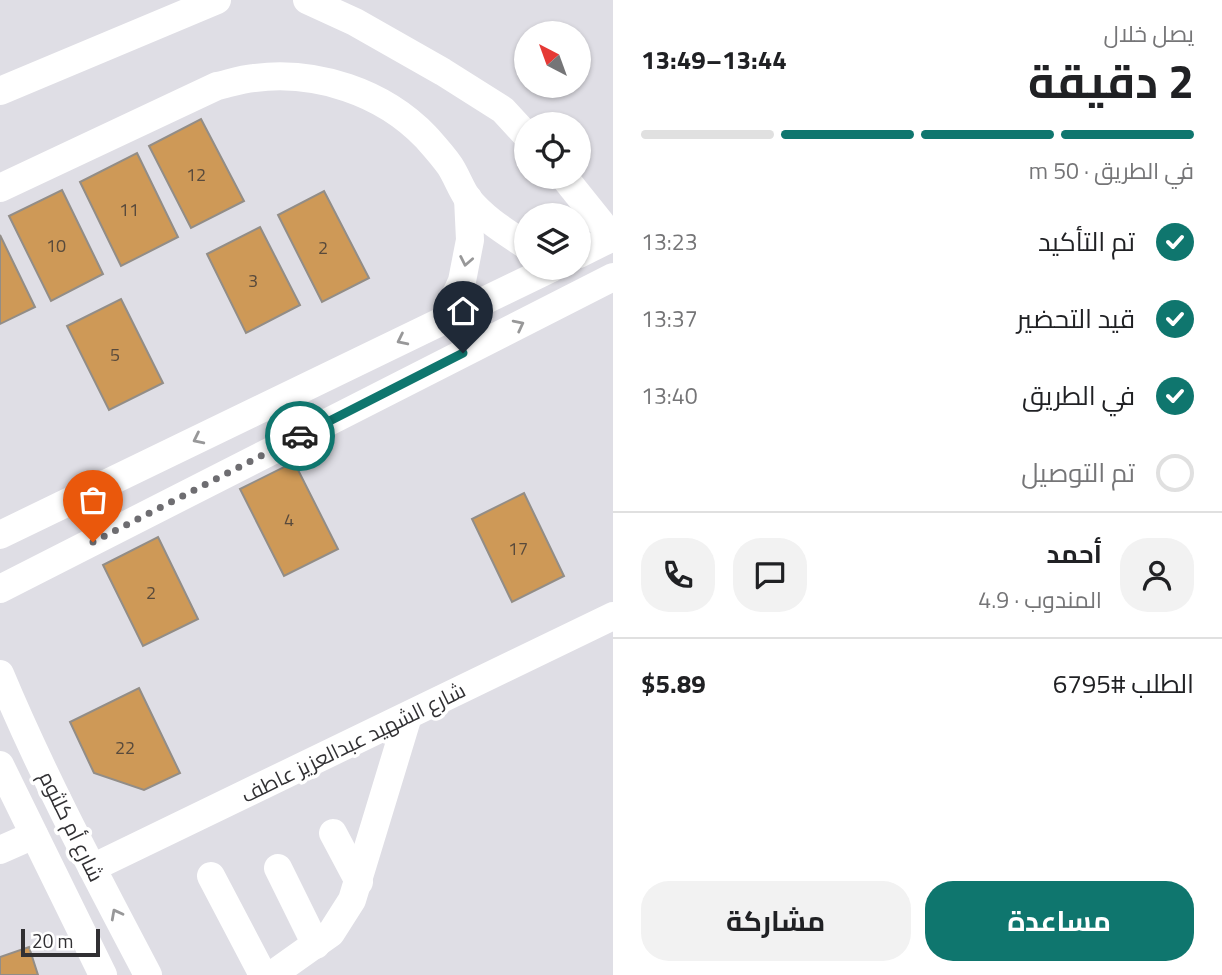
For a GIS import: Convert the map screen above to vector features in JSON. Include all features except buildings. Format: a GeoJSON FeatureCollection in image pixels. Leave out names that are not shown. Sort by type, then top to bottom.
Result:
{"type":"FeatureCollection","features":[{"type":"Feature","properties":{"kind":"street"},"geometry":{"type":"LineString","coordinates":[[0,90],[217,0]]}},
{"type":"Feature","properties":{"kind":"street"},"geometry":{"type":"LineString","coordinates":[[307,0],[355,22],[443,72],[503,110],[514,122]]}},
{"type":"Feature","properties":{"kind":"street"},"geometry":{"type":"LineString","coordinates":[[0,188],[218,86],[254,78],[292,76],[329,82],[397,112],[433,146],[449,166],[468,198],[495,226],[514,238]]}},
{"type":"Feature","properties":{"kind":"street"},"geometry":{"type":"LineString","coordinates":[[574,189],[612,237],[591,248]]}},
{"type":"Feature","properties":{"kind":"street"},"geometry":{"type":"LineString","coordinates":[[444,320],[462,281],[470,240],[468,198]]}},
{"type":"Feature","properties":{"kind":"street"},"geometry":{"type":"LineString","coordinates":[[0,589],[613,277]]}},
{"type":"Feature","properties":{"kind":"street"},"geometry":{"type":"LineString","coordinates":[[0,535],[527,280]]}},
{"type":"Feature","properties":{"kind":"street"},"geometry":{"type":"LineString","coordinates":[[283,398],[301,436]]}},
{"type":"Feature","properties":{"kind":"street","name":"شارع الشهيد عبدالعزيز عاطف"},"geometry":{"type":"LineString","coordinates":[[92,867],[613,616]]}},
{"type":"Feature","properties":{"kind":"street","name":"شارع أم كلثوم"},"geometry":{"type":"LineString","coordinates":[[0,674],[17,715],[148,975]]}},
{"type":"Feature","properties":{"kind":"street"},"geometry":{"type":"LineString","coordinates":[[272,975],[331,933],[343,917],[359,882],[408,716]]}},
{"type":"Feature","properties":{"kind":"street","name":"شارع أم كلثوم"},"geometry":{"type":"LineString","coordinates":[[0,765],[103,975]]}},
{"type":"Feature","properties":{"kind":"street"},"geometry":{"type":"LineString","coordinates":[[333,833],[359,882]]}},
{"type":"Feature","properties":{"kind":"street"},"geometry":{"type":"LineString","coordinates":[[0,850],[34,835]]}},
{"type":"Feature","properties":{"kind":"street"},"geometry":{"type":"LineString","coordinates":[[278,868],[316,945]]}},
{"type":"Feature","properties":{"kind":"street"},"geometry":{"type":"LineString","coordinates":[[211,876],[263,975]]}},
{"type":"Feature","properties":{"kind":"way so far"},"geometry":{"type":"LineString","coordinates":[[93,542],[300,436]]}},
{"type":"Feature","properties":{"kind":"route"},"geometry":{"type":"LineString","coordinates":[[300,436],[463,353]]}}]}
